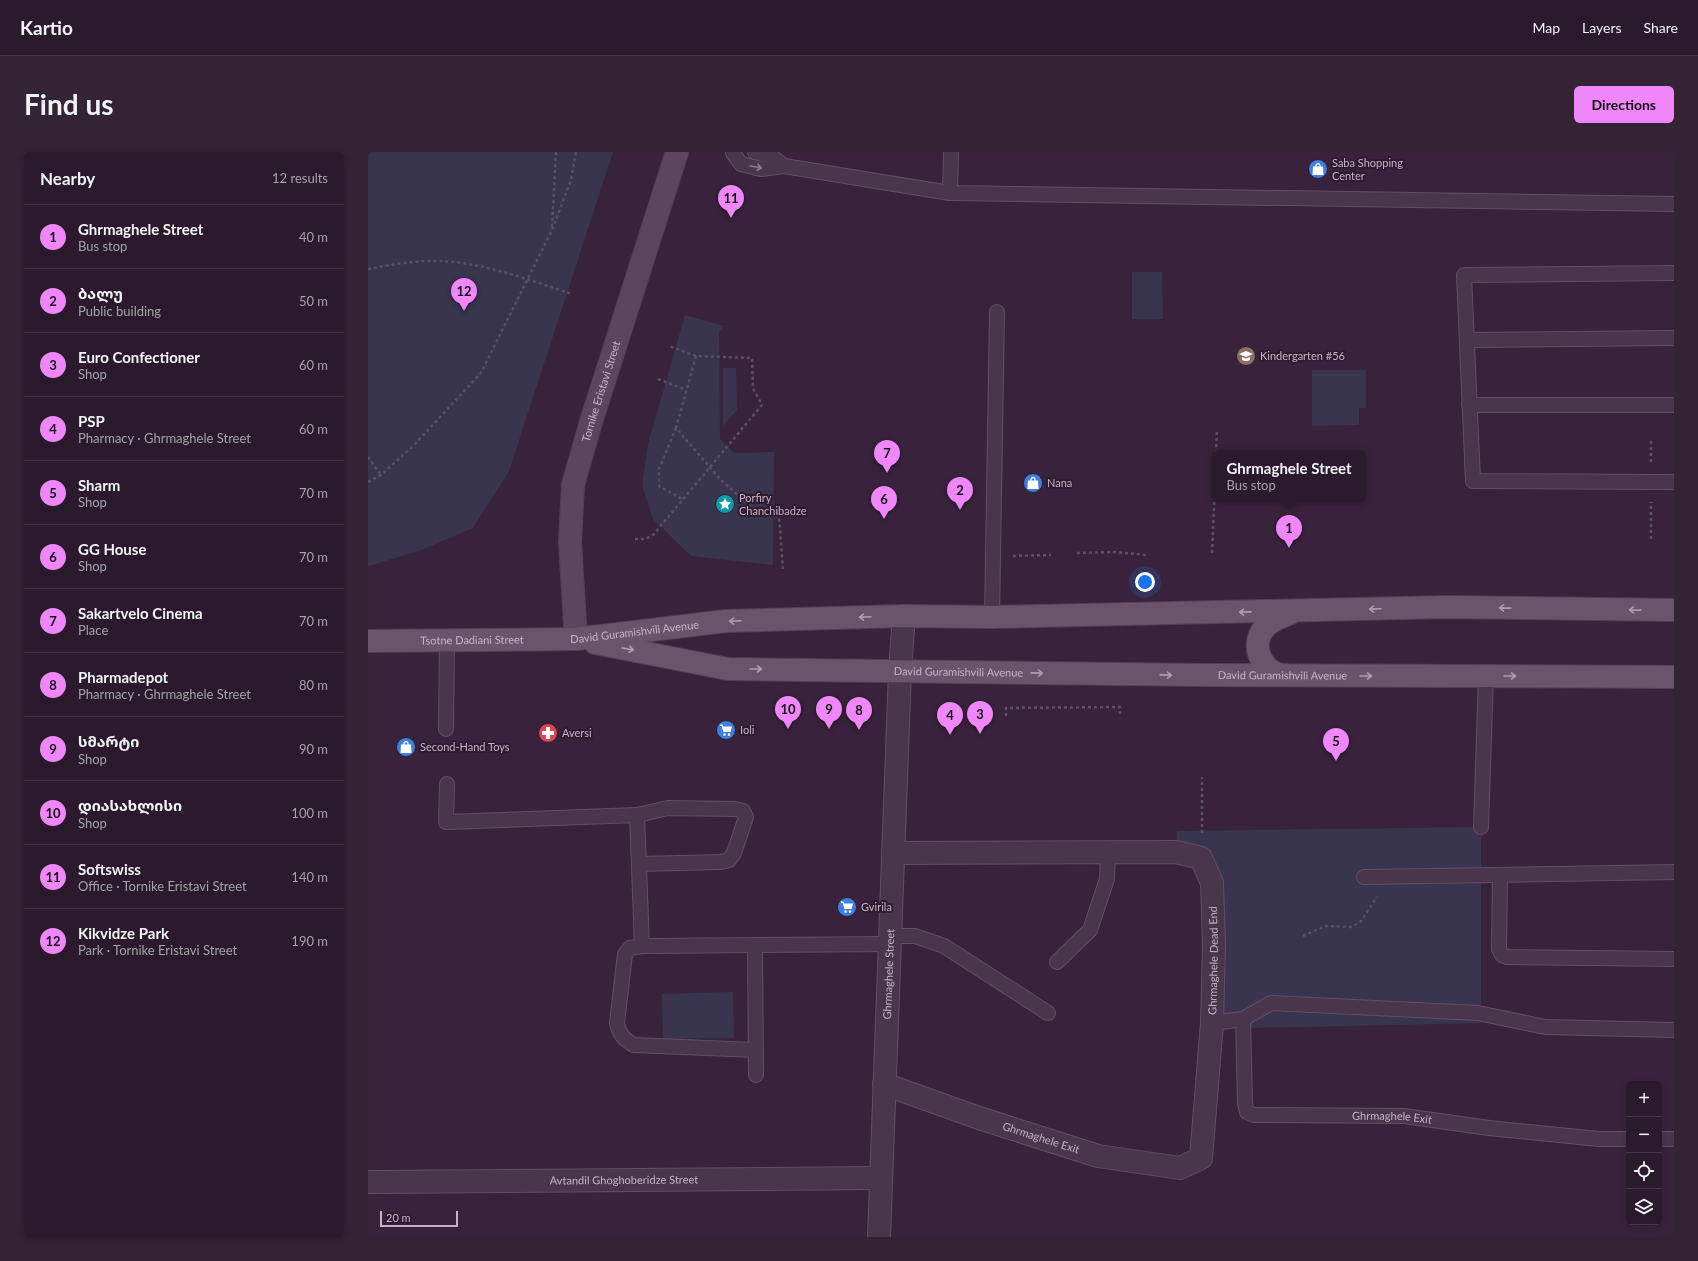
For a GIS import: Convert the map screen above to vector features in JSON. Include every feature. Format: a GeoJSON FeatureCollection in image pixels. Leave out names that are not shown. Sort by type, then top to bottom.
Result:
{"type":"FeatureCollection","features":[{"type":"Feature","properties":{"kind":"main road","name":"Tornike Eristavi Street"},"geometry":{"type":"LineString","coordinates":[[576,639],[570,542],[573,485],[590,422],[677,152]]}},
{"type":"Feature","properties":{"kind":"main road","name":"David Guramishvili Avenue"},"geometry":{"type":"LineString","coordinates":[[576,639],[726,621],[904,616],[992,617],[1447,607],[1674,610]]}},
{"type":"Feature","properties":{"kind":"main road"},"geometry":{"type":"LineString","coordinates":[[1290,676],[1278,675],[1266,668],[1259,656],[1258,643],[1262,631],[1271,621],[1296,611]]}},
{"type":"Feature","properties":{"kind":"main road","name":"David Guramishvili Avenue"},"geometry":{"type":"LineString","coordinates":[[576,639],[728,669],[1290,676],[1674,677]]}},
{"type":"Feature","properties":{"kind":"main road","name":"Tsotne Dadiani Street"},"geometry":{"type":"LineString","coordinates":[[368,641],[576,639]]}},
{"type":"Feature","properties":{"kind":"street","name":"Ghrmaghele Street"},"geometry":{"type":"LineString","coordinates":[[879,1237],[889,940],[900,670],[904,616]]}},
{"type":"Feature","properties":{"kind":"street","name":"Ghrmaghele Dead End"},"geometry":{"type":"LineString","coordinates":[[893,853],[1176,852],[1201,858],[1212,883],[1214,944],[1212,1023],[1201,1158]]}},
{"type":"Feature","properties":{"kind":"street","name":"Ghrmaghele Exit"},"geometry":{"type":"LineString","coordinates":[[884,1084],[979,1118],[1098,1156],[1180,1168],[1201,1158]]}},
{"type":"Feature","properties":{"kind":"street","name":"Avtandil Ghoghoberidze Street"},"geometry":{"type":"LineString","coordinates":[[368,1182],[881,1178]]}},
{"type":"Feature","properties":{"kind":"lane"},"geometry":{"type":"LineString","coordinates":[[736,152],[741,164],[761,168],[784,166],[950,193],[1674,204]]}},
{"type":"Feature","properties":{"kind":"lane"},"geometry":{"type":"LineString","coordinates":[[755,152],[771,156],[784,166]]}},
{"type":"Feature","properties":{"kind":"lane"},"geometry":{"type":"LineString","coordinates":[[950,193],[951,152]]}},
{"type":"Feature","properties":{"kind":"lane"},"geometry":{"type":"LineString","coordinates":[[1674,273],[1464,275],[1473,481],[1674,482]]}},
{"type":"Feature","properties":{"kind":"lane"},"geometry":{"type":"LineString","coordinates":[[992,617],[997,312]]}},
{"type":"Feature","properties":{"kind":"lane"},"geometry":{"type":"LineString","coordinates":[[1467,340],[1674,338]]}},
{"type":"Feature","properties":{"kind":"lane"},"geometry":{"type":"LineString","coordinates":[[1469,405],[1674,405]]}},
{"type":"Feature","properties":{"kind":"lane"},"geometry":{"type":"LineString","coordinates":[[446,730],[447,640]]}},
{"type":"Feature","properties":{"kind":"lane"},"geometry":{"type":"LineString","coordinates":[[1481,827],[1486,676]]}},
{"type":"Feature","properties":{"kind":"lane"},"geometry":{"type":"LineString","coordinates":[[447,784],[446,822],[637,815],[668,808],[735,809],[743,811],[746,817],[734,853],[729,860],[721,862],[639,864]]}},
{"type":"Feature","properties":{"kind":"lane"},"geometry":{"type":"LineString","coordinates":[[637,815],[642,946]]}},
{"type":"Feature","properties":{"kind":"lane"},"geometry":{"type":"LineString","coordinates":[[1057,962],[1090,930],[1107,879],[1108,853]]}},
{"type":"Feature","properties":{"kind":"lane"},"geometry":{"type":"LineString","coordinates":[[1364,877],[1674,872]]}},
{"type":"Feature","properties":{"kind":"lane"},"geometry":{"type":"LineString","coordinates":[[1500,875],[1500,949],[1502,955],[1507,957],[1674,959]]}},
{"type":"Feature","properties":{"kind":"lane"},"geometry":{"type":"LineString","coordinates":[[755,1050],[634,1045],[627,1041],[619,1032],[617,1023],[625,954],[630,948],[642,946],[754,946],[889,940],[915,936],[944,946],[1048,1013]]}},
{"type":"Feature","properties":{"kind":"lane"},"geometry":{"type":"LineString","coordinates":[[754,946],[756,1075]]}},
{"type":"Feature","properties":{"kind":"lane"},"geometry":{"type":"LineString","coordinates":[[1212,1023],[1243,1019],[1271,1003],[1478,1013],[1545,1027],[1674,1030]]}},
{"type":"Feature","properties":{"kind":"lane","name":"Ghrmaghele Exit"},"geometry":{"type":"LineString","coordinates":[[1243,1019],[1245,1103],[1247,1112],[1254,1115],[1404,1116],[1599,1139],[1626,1139]]}},
{"type":"Feature","properties":{"kind":"lane"},"geometry":{"type":"LineString","coordinates":[[1662,1139],[1674,1139]]}},
{"type":"Feature","properties":{"kind":"path"},"geometry":{"type":"LineString","coordinates":[[552,230],[556,152]]}},
{"type":"Feature","properties":{"kind":"path"},"geometry":{"type":"LineString","coordinates":[[368,482],[381,475],[413,446],[481,373],[526,279],[552,230],[572,180],[576,152]]}},
{"type":"Feature","properties":{"kind":"path"},"geometry":{"type":"LineString","coordinates":[[368,269],[432,261],[476,265],[572,294]]}},
{"type":"Feature","properties":{"kind":"path"},"geometry":{"type":"LineString","coordinates":[[635,539],[645,539],[653,535],[762,405],[753,388],[752,358],[696,356],[669,346]]}},
{"type":"Feature","properties":{"kind":"path"},"geometry":{"type":"LineString","coordinates":[[682,500],[659,486],[659,469],[676,428],[696,356]]}},
{"type":"Feature","properties":{"kind":"path"},"geometry":{"type":"LineString","coordinates":[[658,379],[686,390]]}},
{"type":"Feature","properties":{"kind":"path"},"geometry":{"type":"LineString","coordinates":[[676,428],[720,479],[758,513],[779,517],[783,568]]}},
{"type":"Feature","properties":{"kind":"path"},"geometry":{"type":"LineString","coordinates":[[1216,450],[1217,430]]}},
{"type":"Feature","properties":{"kind":"path"},"geometry":{"type":"LineString","coordinates":[[368,457],[381,475]]}},
{"type":"Feature","properties":{"kind":"path"},"geometry":{"type":"LineString","coordinates":[[1212,553],[1214,502]]}},
{"type":"Feature","properties":{"kind":"path"},"geometry":{"type":"LineString","coordinates":[[1077,553],[1114,552],[1147,555]]}},
{"type":"Feature","properties":{"kind":"path"},"geometry":{"type":"LineString","coordinates":[[1014,556],[1051,555]]}},
{"type":"Feature","properties":{"kind":"path"},"geometry":{"type":"LineString","coordinates":[[1006,716],[1006,708],[1120,707],[1120,716]]}},
{"type":"Feature","properties":{"kind":"path"},"geometry":{"type":"LineString","coordinates":[[1202,777],[1202,828]]}},
{"type":"Feature","properties":{"kind":"path"},"geometry":{"type":"LineString","coordinates":[[1303,936],[1326,926],[1352,927],[1361,920],[1380,891],[1385,877]]}},
{"type":"Feature","properties":{"kind":"shaded area"},"geometry":{"type":"Polygon","coordinates":[[[368,152],[613,152],[509,471],[473,528],[419,551],[368,566],[368,152]]]}},
{"type":"Feature","properties":{"kind":"shaded area"},"geometry":{"type":"Polygon","coordinates":[[[1132,272],[1162,272],[1163,319],[1132,319],[1132,272]]]}},
{"type":"Feature","properties":{"kind":"shaded area"},"geometry":{"type":"Polygon","coordinates":[[[685,315],[724,326],[719,332],[720,439],[734,453],[774,452],[773,565],[691,556],[653,519],[642,485],[648,444],[685,315]]]}},
{"type":"Feature","properties":{"kind":"shaded area"},"geometry":{"type":"Polygon","coordinates":[[[723,368],[736,368],[737,410],[723,426],[723,368]]]}},
{"type":"Feature","properties":{"kind":"shaded area"},"geometry":{"type":"Polygon","coordinates":[[[1312,370],[1366,370],[1366,408],[1359,408],[1359,425],[1312,426],[1312,370]]]}},
{"type":"Feature","properties":{"kind":"shaded area"},"geometry":{"type":"Polygon","coordinates":[[[1481,827],[1481,1023],[1209,1029],[1209,942],[1200,874],[1176,852],[1177,831],[1481,827]]]}},
{"type":"Feature","properties":{"kind":"shaded area"},"geometry":{"type":"Polygon","coordinates":[[[733,992],[734,1038],[663,1039],[662,994],[733,992]]]}},
{"type":"Feature","properties":{"kind":"place","name":"Saba Shopping Center"},"geometry":{"type":"Point","coordinates":[1318,169]}},
{"type":"Feature","properties":{"kind":"place","name":"Softswiss"},"geometry":{"type":"Point","coordinates":[731,218]}},
{"type":"Feature","properties":{"kind":"place","name":"Kikvidze Park"},"geometry":{"type":"Point","coordinates":[464,311]}},
{"type":"Feature","properties":{"kind":"place","name":"Kindergarten #56"},"geometry":{"type":"Point","coordinates":[1246,356]}},
{"type":"Feature","properties":{"kind":"place","name":"Sakartvelo Cinema"},"geometry":{"type":"Point","coordinates":[887,473]}},
{"type":"Feature","properties":{"kind":"place","name":"Nana"},"geometry":{"type":"Point","coordinates":[1033,483]}},
{"type":"Feature","properties":{"kind":"place","name":"Porfiry Chanchibadze"},"geometry":{"type":"Point","coordinates":[725,504]}},
{"type":"Feature","properties":{"kind":"place","name":"ბალუ"},"geometry":{"type":"Point","coordinates":[960,510]}},
{"type":"Feature","properties":{"kind":"place","name":"GG House"},"geometry":{"type":"Point","coordinates":[884,519]}},
{"type":"Feature","properties":{"kind":"place","name":"Ghrmaghele Street"},"geometry":{"type":"Point","coordinates":[1289,548]}},
{"type":"Feature","properties":{"kind":"place","name":"დიასახლისი"},"geometry":{"type":"Point","coordinates":[788,729]}},
{"type":"Feature","properties":{"kind":"place","name":"სმარტი"},"geometry":{"type":"Point","coordinates":[829,729]}},
{"type":"Feature","properties":{"kind":"place","name":"Ioli"},"geometry":{"type":"Point","coordinates":[726,730]}},
{"type":"Feature","properties":{"kind":"place","name":"Pharmadepot"},"geometry":{"type":"Point","coordinates":[859,730]}},
{"type":"Feature","properties":{"kind":"place","name":"Aversi"},"geometry":{"type":"Point","coordinates":[548,733]}},
{"type":"Feature","properties":{"kind":"place","name":"Euro Confectioner"},"geometry":{"type":"Point","coordinates":[980,734]}},
{"type":"Feature","properties":{"kind":"place","name":"PSP"},"geometry":{"type":"Point","coordinates":[950,735]}},
{"type":"Feature","properties":{"kind":"place","name":"Second-Hand Toys"},"geometry":{"type":"Point","coordinates":[406,747]}},
{"type":"Feature","properties":{"kind":"place","name":"Sharm"},"geometry":{"type":"Point","coordinates":[1336,761]}},
{"type":"Feature","properties":{"kind":"place","name":"Gvirila"},"geometry":{"type":"Point","coordinates":[847,907]}}]}
